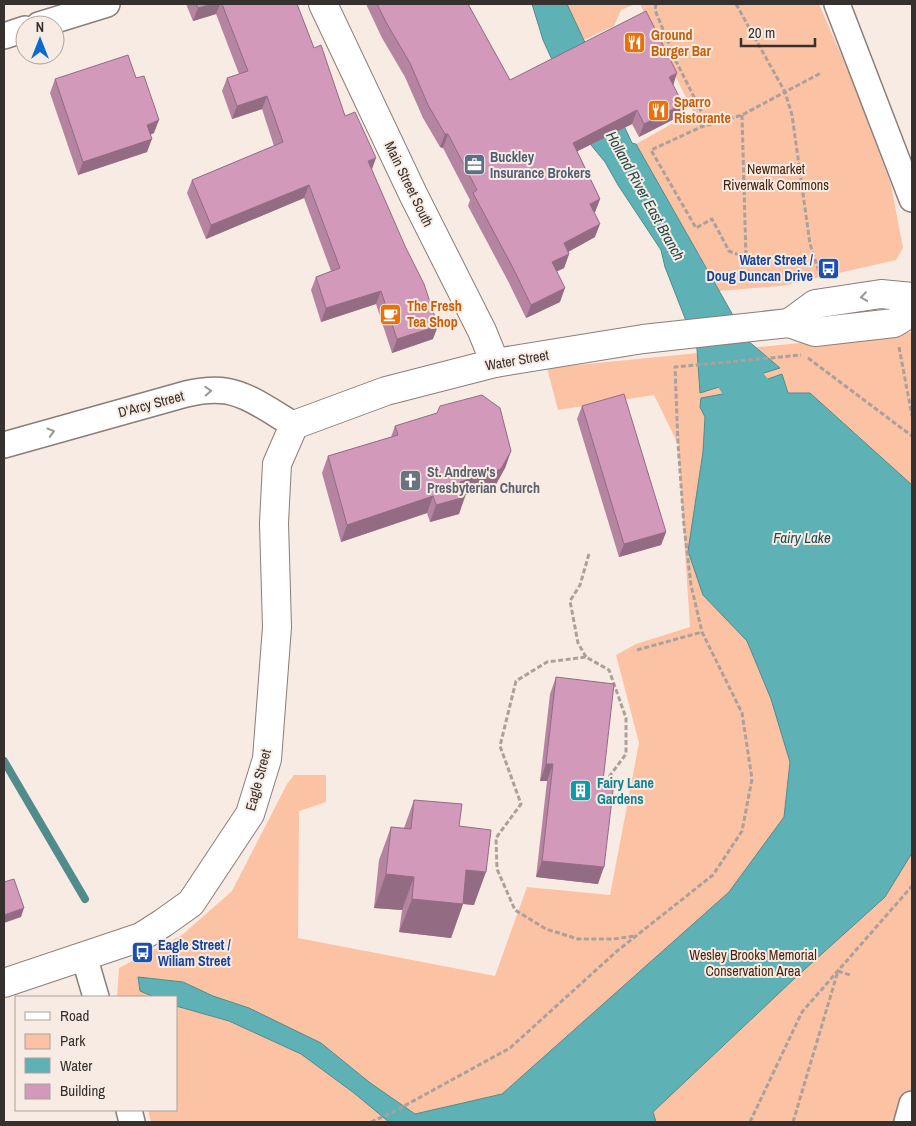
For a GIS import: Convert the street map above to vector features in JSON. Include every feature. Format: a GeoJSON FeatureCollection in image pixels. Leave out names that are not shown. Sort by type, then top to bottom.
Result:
{"type":"FeatureCollection","features":[{"type":"Feature","properties":{"kind":"main road","name":"Main Street South"},"geometry":{"type":"LineString","coordinates":[[323,4],[482,331],[495,363]]}},
{"type":"Feature","properties":{"kind":"main road","name":"Water Street"},"geometry":{"type":"LineString","coordinates":[[789,323],[815,304],[881,294],[912,298]]}},
{"type":"Feature","properties":{"kind":"main road","name":"Water Street"},"geometry":{"type":"LineString","coordinates":[[294,425],[386,391],[495,363],[644,339],[789,323],[815,332],[894,323],[912,312]]}},
{"type":"Feature","properties":{"kind":"main road","name":"Eagle Street"},"geometry":{"type":"LineString","coordinates":[[4,983],[141,937],[163,924],[191,903],[250,814],[267,759],[277,627],[274,523],[277,464],[294,425]]}},
{"type":"Feature","properties":{"kind":"street"},"geometry":{"type":"LineString","coordinates":[[837,4],[912,199]]}},
{"type":"Feature","properties":{"kind":"street"},"geometry":{"type":"LineString","coordinates":[[65,16],[97,5]]}},
{"type":"Feature","properties":{"kind":"street","name":"D'Arcy Street"},"geometry":{"type":"LineString","coordinates":[[4,445],[205,390],[226,391],[248,399],[294,425]]}},
{"type":"Feature","properties":{"kind":"street"},"geometry":{"type":"LineString","coordinates":[[84,956],[96,996]]}},
{"type":"Feature","properties":{"kind":"street"},"geometry":{"type":"LineString","coordinates":[[907,1122],[912,1104]]}},
{"type":"Feature","properties":{"kind":"path"},"geometry":{"type":"LineString","coordinates":[[656,4],[655,10],[676,61],[703,115],[701,127]]}},
{"type":"Feature","properties":{"kind":"path"},"geometry":{"type":"LineString","coordinates":[[736,4],[785,92],[792,115],[810,244],[821,279]]}},
{"type":"Feature","properties":{"kind":"path"},"geometry":{"type":"LineString","coordinates":[[742,115],[746,258],[729,251],[712,219],[696,228],[651,150],[701,127],[742,115],[821,73]]}},
{"type":"Feature","properties":{"kind":"path"},"geometry":{"type":"LineString","coordinates":[[898,341],[912,416]]}},
{"type":"Feature","properties":{"kind":"path"},"geometry":{"type":"LineString","coordinates":[[371,1122],[395,1111],[510,1048],[617,951],[713,876],[742,831],[752,779],[742,713],[702,632],[691,584],[684,526],[675,367],[804,355],[912,436]]}},
{"type":"Feature","properties":{"kind":"path"},"geometry":{"type":"LineString","coordinates":[[589,554],[580,585],[570,601],[578,643],[586,657],[610,670],[626,718],[626,754],[609,777]]}},
{"type":"Feature","properties":{"kind":"path"},"geometry":{"type":"LineString","coordinates":[[637,650],[702,632]]}},
{"type":"Feature","properties":{"kind":"path"},"geometry":{"type":"LineString","coordinates":[[586,657],[547,662],[516,681],[500,746],[521,804],[496,838],[497,869],[515,910],[546,929],[578,938],[636,936]]}},
{"type":"Feature","properties":{"kind":"path"},"geometry":{"type":"LineString","coordinates":[[750,1122],[802,1012],[912,886]]}},
{"type":"Feature","properties":{"kind":"path"},"geometry":{"type":"LineString","coordinates":[[838,971],[850,975]]}},
{"type":"Feature","properties":{"kind":"path"},"geometry":{"type":"LineString","coordinates":[[793,1122],[838,971]]}},
{"type":"Feature","properties":{"kind":"green space"},"geometry":{"type":"Polygon","coordinates":[[[546,4],[635,4],[621,10],[614,26],[564,49],[546,4]]]}},
{"type":"Feature","properties":{"kind":"green space","name":"Newmarket Riverwalk Commons"},"geometry":{"type":"Polygon","coordinates":[[[640,4],[819,4],[850,75],[891,185],[903,248],[896,260],[781,286],[719,291],[636,144],[693,112],[640,4]]]}},
{"type":"Feature","properties":{"kind":"green space","name":"Wesley Brooks Memorial Conservation Area"},"geometry":{"type":"Polygon","coordinates":[[[912,332],[912,1122],[151,1122],[148,1111],[178,1111],[178,996],[117,996],[119,968],[182,935],[232,891],[287,784],[294,775],[326,775],[326,802],[299,811],[298,938],[495,976],[527,887],[610,895],[639,743],[616,655],[636,644],[690,627],[678,444],[654,395],[558,410],[547,368],[912,332]]]}},
{"type":"Feature","properties":{"kind":"water"},"geometry":{"type":"Polygon","coordinates":[[[532,4],[567,4],[632,143],[636,144],[747,340],[780,368],[700,393],[697,349],[665,267],[661,250],[605,162],[591,145],[543,40],[532,4]]]}},
{"type":"Feature","properties":{"kind":"water","name":"Fairy Lake"},"geometry":{"type":"Polygon","coordinates":[[[782,374],[788,393],[810,393],[912,485],[912,853],[885,897],[794,979],[653,1112],[656,1122],[389,1122],[354,1093],[301,1054],[229,1021],[178,1007],[178,996],[152,996],[140,991],[138,977],[183,982],[213,996],[249,1008],[321,1043],[369,1082],[415,1114],[502,1094],[729,892],[784,817],[790,762],[771,699],[747,641],[703,595],[688,551],[703,452],[705,417],[700,407],[701,398],[728,393],[782,374]]]}},
{"type":"Feature","properties":{"kind":"building"},"geometry":{"type":"Polygon","coordinates":[[[196,4],[212,4],[198,8],[196,4]]]}},
{"type":"Feature","properties":{"kind":"building"},"geometry":{"type":"Polygon","coordinates":[[[222,4],[297,4],[314,48],[321,45],[345,116],[355,112],[376,158],[368,161],[405,246],[424,284],[438,326],[397,339],[381,291],[326,308],[316,277],[340,268],[309,185],[211,225],[192,180],[283,142],[267,96],[237,106],[227,78],[248,71],[222,4]]]}},
{"type":"Feature","properties":{"kind":"building"},"geometry":{"type":"Polygon","coordinates":[[[377,4],[468,4],[510,80],[646,11],[677,73],[669,77],[683,104],[644,124],[637,110],[573,143],[600,199],[590,204],[600,224],[564,243],[569,254],[552,262],[565,288],[531,305],[473,193],[477,190],[448,134],[445,134],[428,105],[410,63],[377,4]]]}},
{"type":"Feature","properties":{"kind":"building"},"geometry":{"type":"Polygon","coordinates":[[[128,55],[136,78],[144,76],[159,120],[147,125],[152,139],[83,162],[55,79],[128,55]]]}},
{"type":"Feature","properties":{"kind":"building"},"geometry":{"type":"Polygon","coordinates":[[[624,394],[666,532],[624,544],[582,406],[624,394]]]}},
{"type":"Feature","properties":{"kind":"building","name":"St. Andrew's Presbyterian Church"},"geometry":{"type":"Polygon","coordinates":[[[482,395],[500,408],[511,451],[501,469],[460,482],[465,497],[436,505],[433,496],[347,525],[328,456],[398,435],[395,426],[437,413],[440,406],[482,395]]]}},
{"type":"Feature","properties":{"kind":"building","name":"Fairy Lane Gardens"},"geometry":{"type":"Polygon","coordinates":[[[556,677],[614,684],[603,781],[614,782],[604,867],[542,861],[553,764],[546,764],[556,677]]]}},
{"type":"Feature","properties":{"kind":"building"},"geometry":{"type":"Polygon","coordinates":[[[414,800],[462,804],[459,826],[491,830],[486,872],[466,870],[463,904],[412,899],[414,877],[386,874],[391,827],[411,829],[414,800]]]}},
{"type":"Feature","properties":{"kind":"building"},"geometry":{"type":"Polygon","coordinates":[[[14,879],[24,908],[4,915],[4,882],[14,879]]]}},
{"type":"Feature","properties":{"kind":"waterway","name":"Holland River East Branch"},"geometry":{"type":"LineString","coordinates":[[714,327],[739,379],[784,432]]}},
{"type":"Feature","properties":{"kind":"waterway"},"geometry":{"type":"LineString","coordinates":[[4,761],[85,899]]}},
{"type":"Feature","properties":{"kind":"place","name":"Ground Burger Bar"},"geometry":{"type":"Point","coordinates":[635,43]}},
{"type":"Feature","properties":{"kind":"place","name":"Sparro Ristorante"},"geometry":{"type":"Point","coordinates":[658,110]}},
{"type":"Feature","properties":{"kind":"place","name":"Buckley Insurance Brokers"},"geometry":{"type":"Point","coordinates":[474,165]}},
{"type":"Feature","properties":{"kind":"place","name":"Water Street / Doug Duncan Drive"},"geometry":{"type":"Point","coordinates":[829,268]}},
{"type":"Feature","properties":{"kind":"place","name":"The Fresh Tea Shop"},"geometry":{"type":"Point","coordinates":[391,314]}},
{"type":"Feature","properties":{"kind":"place","name":"St. Andrew's Presbyterian Church"},"geometry":{"type":"Point","coordinates":[411,480]}},
{"type":"Feature","properties":{"kind":"place","name":"Fairy Lane Gardens"},"geometry":{"type":"Point","coordinates":[581,791]}},
{"type":"Feature","properties":{"kind":"place","name":"Eagle Street / Wiliam Street"},"geometry":{"type":"Point","coordinates":[142,953]}}]}
